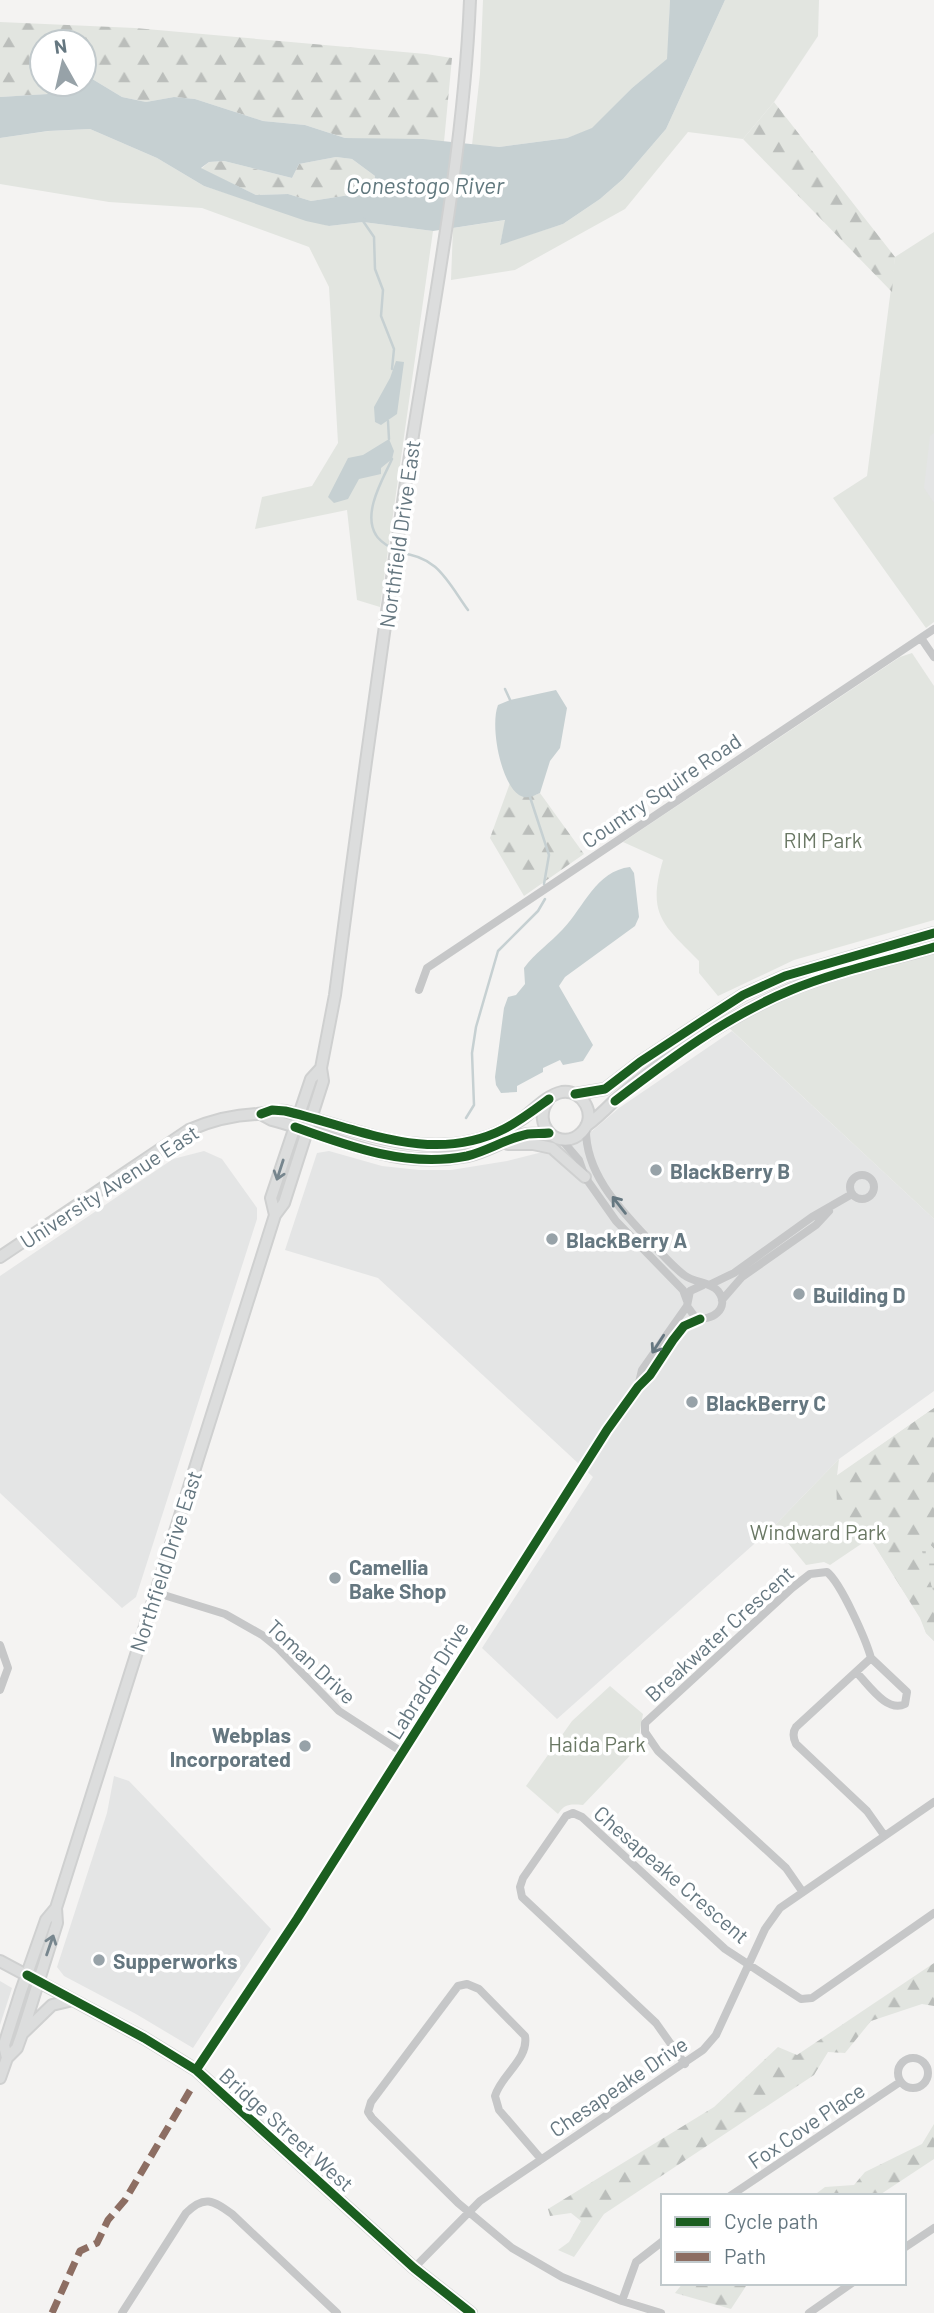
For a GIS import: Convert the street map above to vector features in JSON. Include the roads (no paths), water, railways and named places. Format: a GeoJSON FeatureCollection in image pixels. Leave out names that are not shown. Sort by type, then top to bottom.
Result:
{"type":"FeatureCollection","features":[{"type":"Feature","properties":{"kind":"main road","name":"Northfield Drive East"},"geometry":{"type":"LineString","coordinates":[[7,2059],[4,2045],[46,1920],[56,1908],[275,1214],[284,1203],[323,1081],[321,1068],[335,995],[457,136],[468,51],[470,0]]}},
{"type":"Feature","properties":{"kind":"main road"},"geometry":{"type":"LineString","coordinates":[[934,933],[785,976],[743,995],[640,1062],[605,1089],[575,1094],[561,1093],[548,1099],[542,1112],[545,1128],[561,1139],[576,1137],[615,1101],[666,1062],[749,1010],[790,990],[934,947]]}},
{"type":"Feature","properties":{"kind":"main road","name":"Northfield Drive East"},"geometry":{"type":"LineString","coordinates":[[275,1214],[271,1198],[311,1079],[321,1068]]}},
{"type":"Feature","properties":{"kind":"main road"},"geometry":{"type":"LineString","coordinates":[[575,1094],[586,1104],[589,1111],[586,1126]]}},
{"type":"Feature","properties":{"kind":"main road","name":"University Avenue East"},"geometry":{"type":"LineString","coordinates":[[0,1257],[190,1130],[226,1117],[261,1114],[272,1110],[299,1114],[392,1141],[443,1145],[475,1140],[503,1130],[548,1099]]}},
{"type":"Feature","properties":{"kind":"main road","name":"University Avenue East"},"geometry":{"type":"LineString","coordinates":[[261,1114],[358,1149],[425,1160],[467,1156],[527,1134],[550,1133]]}},
{"type":"Feature","properties":{"kind":"main road"},"geometry":{"type":"LineString","coordinates":[[499,1144],[533,1144],[552,1148],[585,1177]]}},
{"type":"Feature","properties":{"kind":"main road","name":"Northfield Drive East"},"geometry":{"type":"LineString","coordinates":[[0,2078],[7,2059],[17,2048],[22,2034],[57,1923],[56,1908]]}},
{"type":"Feature","properties":{"kind":"main road","name":"Bridge Street West"},"geometry":{"type":"LineString","coordinates":[[0,1961],[144,2038],[196,2070],[414,2267],[471,2313]]}},
{"type":"Feature","properties":{"kind":"main road"},"geometry":{"type":"LineString","coordinates":[[22,2034],[52,2005],[73,2000]]}},
{"type":"Feature","properties":{"kind":"street","name":"Country Squire Road"},"geometry":{"type":"LineString","coordinates":[[419,990],[426,968],[934,629]]}},
{"type":"Feature","properties":{"kind":"street"},"geometry":{"type":"LineString","coordinates":[[921,638],[934,657]]}},
{"type":"Feature","properties":{"kind":"street"},"geometry":{"type":"LineString","coordinates":[[586,1126],[590,1157],[608,1192],[643,1234],[681,1273],[718,1291],[722,1300]]}},
{"type":"Feature","properties":{"kind":"street"},"geometry":{"type":"LineString","coordinates":[[561,1139],[583,1167],[585,1177],[616,1221],[683,1290],[691,1314],[700,1319],[710,1319],[716,1315],[722,1300],[742,1277],[816,1225],[834,1206]]}},
{"type":"Feature","properties":{"kind":"street"},"geometry":{"type":"LineString","coordinates":[[687,1303],[693,1289],[722,1281],[812,1217],[852,1194]]}},
{"type":"Feature","properties":{"kind":"street","name":"Labrador Drive"},"geometry":{"type":"LineString","coordinates":[[638,1387],[642,1370],[687,1303]]}},
{"type":"Feature","properties":{"kind":"street","name":"Labrador Drive"},"geometry":{"type":"LineString","coordinates":[[196,2070],[292,1927],[607,1430],[684,1326],[700,1319]]}},
{"type":"Feature","properties":{"kind":"street","name":"Breakwater Crescent"},"geometry":{"type":"LineString","coordinates":[[802,1891],[786,1868],[658,1751],[649,1741],[645,1723],[792,1588],[816,1572],[827,1573],[836,1582],[871,1658],[907,1692],[905,1704],[899,1707],[891,1705],[857,1673]]}},
{"type":"Feature","properties":{"kind":"street","name":"Toman Drive"},"geometry":{"type":"LineString","coordinates":[[154,1592],[225,1614],[262,1635],[339,1711],[402,1752]]}},
{"type":"Feature","properties":{"kind":"street"},"geometry":{"type":"LineString","coordinates":[[0,1645],[8,1668],[0,1690]]}},
{"type":"Feature","properties":{"kind":"street"},"geometry":{"type":"LineString","coordinates":[[871,1658],[796,1727],[793,1734],[796,1744],[867,1811],[884,1835]]}},
{"type":"Feature","properties":{"kind":"street","name":"Chesapeake Drive"},"geometry":{"type":"LineString","coordinates":[[414,2267],[468,2211],[703,2050],[716,2035],[749,1963],[780,1908],[934,1802]]}},
{"type":"Feature","properties":{"kind":"street","name":"Chesapeake Crescent"},"geometry":{"type":"LineString","coordinates":[[685,2064],[656,2023],[522,1897],[520,1887],[523,1878],[562,1821],[573,1813],[582,1817],[724,1949],[749,1963]]}},
{"type":"Feature","properties":{"kind":"street"},"geometry":{"type":"LineString","coordinates":[[749,1963],[801,1999],[812,1998],[934,1913]]}},
{"type":"Feature","properties":{"kind":"street"},"geometry":{"type":"LineString","coordinates":[[541,2159],[499,2110],[495,2096],[500,2083],[525,2050],[525,2035],[479,1989],[467,1983],[458,1986],[370,2102],[368,2112],[377,2124],[468,2211],[512,2248],[562,2277],[661,2313]]}},
{"type":"Feature","properties":{"kind":"street","name":"Fox Cove Place"},"geometry":{"type":"LineString","coordinates":[[733,2194],[900,2082]]}},
{"type":"Feature","properties":{"kind":"street"},"geometry":{"type":"LineString","coordinates":[[122,2313],[186,2213],[195,2203],[206,2200],[219,2204],[232,2214],[337,2313]]}},
{"type":"Feature","properties":{"kind":"street"},"geometry":{"type":"LineString","coordinates":[[906,2247],[934,2228]]}},
{"type":"Feature","properties":{"kind":"street"},"geometry":{"type":"LineString","coordinates":[[622,2301],[636,2262],[661,2243]]}},
{"type":"Feature","properties":{"kind":"street"},"geometry":{"type":"LineString","coordinates":[[809,2313],[849,2285]]}},
{"type":"Feature","properties":{"kind":"water","name":"Conestogo River"},"geometry":{"type":"Polygon","coordinates":[[[670,0],[725,0],[666,129],[623,179],[600,199],[563,224],[500,245],[505,220],[433,231],[363,222],[329,226],[306,221],[204,186],[157,158],[90,129],[48,131],[0,138],[0,97],[98,98],[98,82],[122,97],[146,102],[174,97],[195,99],[263,121],[305,125],[345,138],[423,139],[499,147],[567,138],[592,128],[632,88],[667,59],[670,0]],[[336,157],[299,164],[292,178],[224,161],[209,162],[201,168],[256,195],[288,194],[311,201],[356,194],[374,182],[375,176],[352,159],[336,157]]]}},
{"type":"Feature","properties":{"kind":"water"},"geometry":{"type":"Polygon","coordinates":[[[396,361],[404,362],[397,414],[381,425],[375,422],[374,407],[396,361]]]}},
{"type":"Feature","properties":{"kind":"water"},"geometry":{"type":"Polygon","coordinates":[[[389,439],[394,451],[392,459],[381,468],[381,474],[359,479],[348,499],[334,503],[328,497],[348,458],[363,455],[389,439]]]}},
{"type":"Feature","properties":{"kind":"water"},"geometry":{"type":"Polygon","coordinates":[[[556,690],[567,708],[560,748],[550,761],[540,793],[525,797],[512,788],[498,753],[495,726],[498,705],[556,690]]]}},
{"type":"Feature","properties":{"kind":"water"},"geometry":{"type":"Polygon","coordinates":[[[630,867],[634,873],[639,917],[635,926],[565,977],[559,986],[593,1045],[583,1061],[563,1065],[560,1060],[517,1086],[517,1092],[501,1093],[495,1077],[504,1008],[508,997],[516,995],[525,984],[524,968],[571,920],[599,883],[608,875],[630,867]]]}},
{"type":"Feature","properties":{"kind":"waterway"},"geometry":{"type":"LineString","coordinates":[[364,219],[374,237],[375,269],[383,290],[381,316],[394,349],[392,369]]}},
{"type":"Feature","properties":{"kind":"waterway"},"geometry":{"type":"LineString","coordinates":[[388,421],[389,439]]}},
{"type":"Feature","properties":{"kind":"waterway"},"geometry":{"type":"LineString","coordinates":[[392,459],[375,496],[371,517],[377,537],[394,550]]}},
{"type":"Feature","properties":{"kind":"waterway"},"geometry":{"type":"LineString","coordinates":[[399,553],[412,555],[432,565],[447,580],[468,610]]}},
{"type":"Feature","properties":{"kind":"waterway"},"geometry":{"type":"LineString","coordinates":[[505,689],[511,702]]}},
{"type":"Feature","properties":{"kind":"waterway"},"geometry":{"type":"LineString","coordinates":[[529,794],[549,855],[544,884]]}},
{"type":"Feature","properties":{"kind":"waterway"},"geometry":{"type":"LineString","coordinates":[[466,1118],[474,1105],[472,1053],[476,1027],[498,951],[538,911],[545,899]]}},
{"type":"Feature","properties":{"kind":"place","name":"BlackBerry B"},"geometry":{"type":"Point","coordinates":[656,1170]}},
{"type":"Feature","properties":{"kind":"place","name":"BlackBerry A"},"geometry":{"type":"Point","coordinates":[552,1239]}},
{"type":"Feature","properties":{"kind":"place","name":"Building D"},"geometry":{"type":"Point","coordinates":[799,1294]}},
{"type":"Feature","properties":{"kind":"place","name":"BlackBerry C"},"geometry":{"type":"Point","coordinates":[692,1402]}},
{"type":"Feature","properties":{"kind":"place","name":"Camellia Bake Shop"},"geometry":{"type":"Point","coordinates":[335,1578]}},
{"type":"Feature","properties":{"kind":"place","name":"Webplas Incorporated"},"geometry":{"type":"Point","coordinates":[305,1746]}},
{"type":"Feature","properties":{"kind":"place","name":"Supperworks"},"geometry":{"type":"Point","coordinates":[99,1960]}},
{"type":"Feature","properties":{"kind":"park label","name":"RIM Park"},"geometry":{"type":"Point","coordinates":[823,839]}},
{"type":"Feature","properties":{"kind":"park label","name":"Windward Park"},"geometry":{"type":"Point","coordinates":[818,1531]}},
{"type":"Feature","properties":{"kind":"park label","name":"Haida Park"},"geometry":{"type":"Point","coordinates":[597,1743]}}]}
